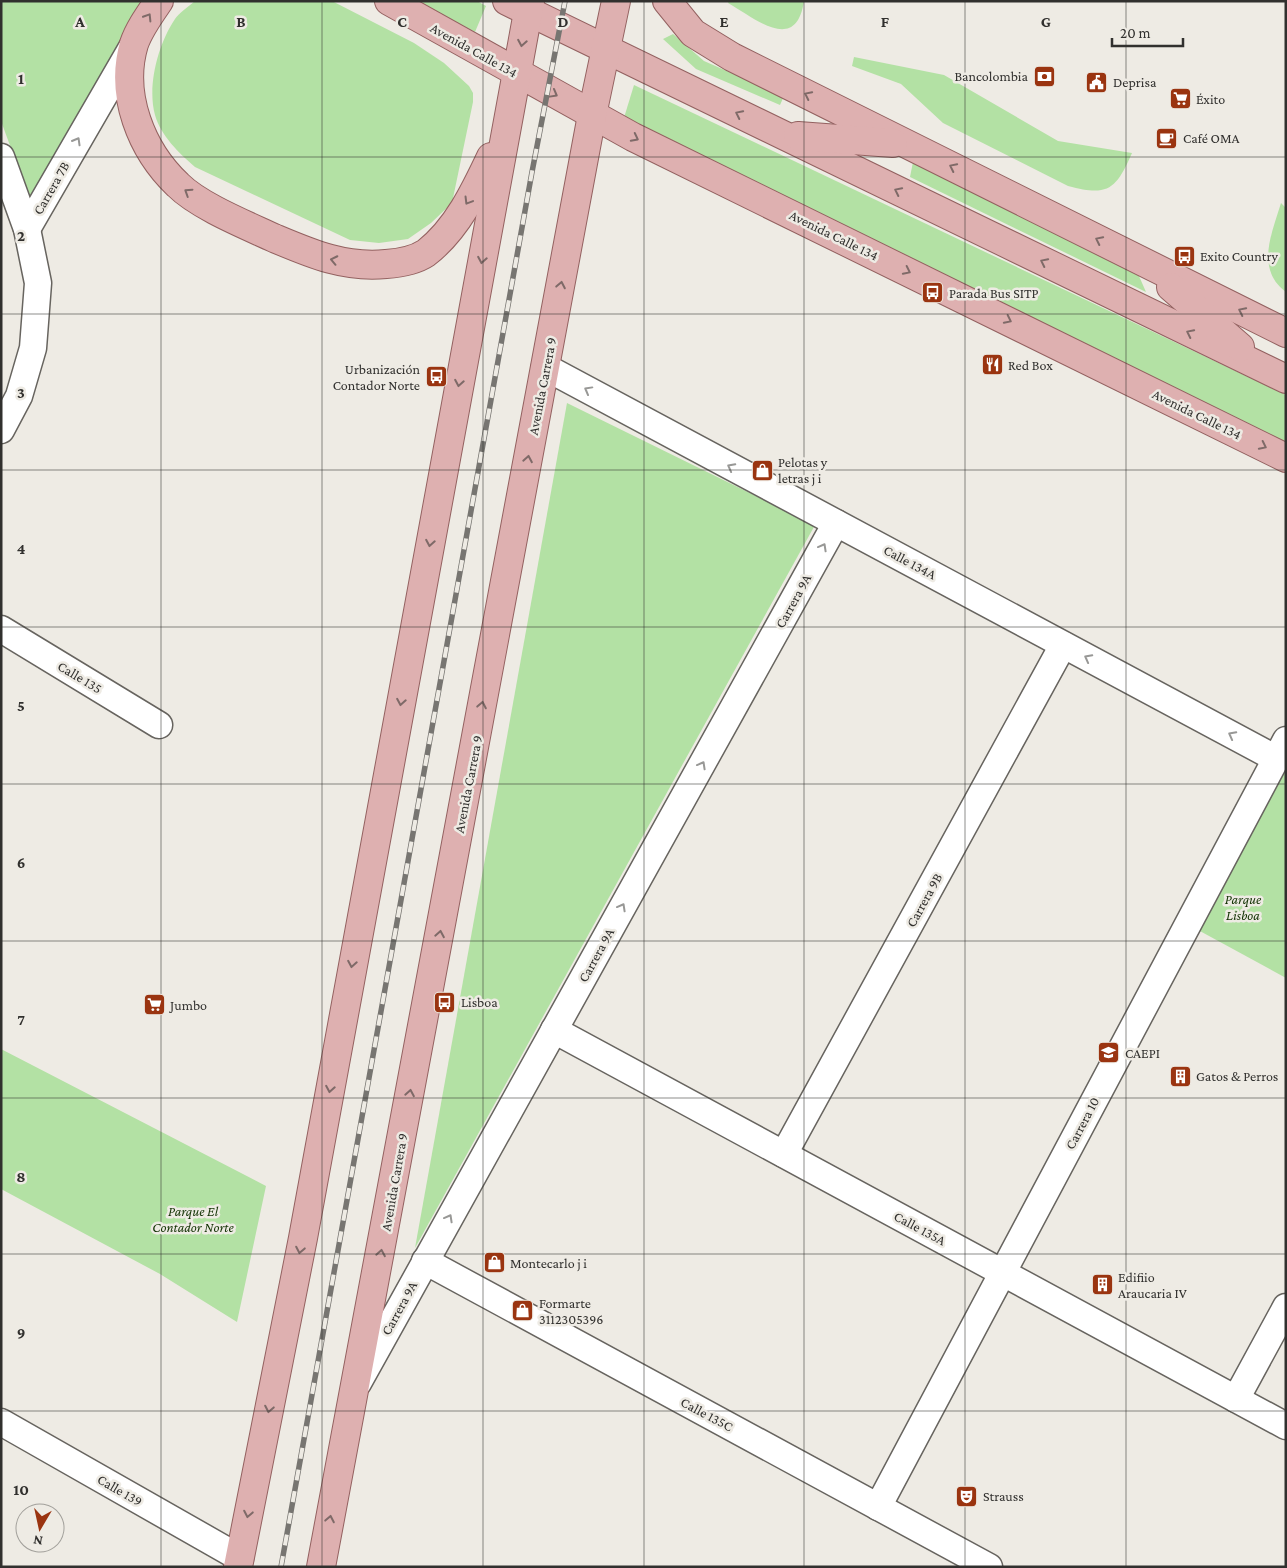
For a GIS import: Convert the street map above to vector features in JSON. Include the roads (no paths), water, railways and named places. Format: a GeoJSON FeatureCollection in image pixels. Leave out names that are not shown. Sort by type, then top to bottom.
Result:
{"type":"FeatureCollection","features":[{"type":"Feature","properties":{"kind":"main road"},"geometry":{"type":"LineString","coordinates":[[159,1],[147,18],[134,44],[129,84],[134,113],[151,153],[178,186],[246,225],[318,257],[363,266],[405,263],[425,253],[447,233],[458,217],[475,189],[506,126]]}},
{"type":"Feature","properties":{"kind":"main road","name":"Avenida Calle 134"},"geometry":{"type":"LineString","coordinates":[[388,1],[633,137],[1286,458]]}},
{"type":"Feature","properties":{"kind":"main road","name":"Avenida Carrera 9"},"geometry":{"type":"LineString","coordinates":[[321,1567],[592,115],[616,1]]}},
{"type":"Feature","properties":{"kind":"main road"},"geometry":{"type":"LineString","coordinates":[[666,1],[693,33],[717,48],[1286,333]]}},
{"type":"Feature","properties":{"kind":"main road"},"geometry":{"type":"LineString","coordinates":[[239,1562],[302,1238],[516,73],[522,5],[605,49],[1276,375]]}},
{"type":"Feature","properties":{"kind":"main road"},"geometry":{"type":"LineString","coordinates":[[783,135],[907,144]]}},
{"type":"Feature","properties":{"kind":"main road"},"geometry":{"type":"LineString","coordinates":[[1142,261],[1276,375]]}},
{"type":"Feature","properties":{"kind":"street","name":"Carrera 7B"},"geometry":{"type":"LineString","coordinates":[[1,430],[19,396],[33,348],[38,283],[26,229],[134,44]]}},
{"type":"Feature","properties":{"kind":"street"},"geometry":{"type":"LineString","coordinates":[[1,157],[26,229]]}},
{"type":"Feature","properties":{"kind":"street","name":"Calle 134A"},"geometry":{"type":"LineString","coordinates":[[545,367],[1063,645],[1280,749]]}},
{"type":"Feature","properties":{"kind":"street","name":"Carrera 9A"},"geometry":{"type":"LineString","coordinates":[[356,1386],[836,523]]}},
{"type":"Feature","properties":{"kind":"street","name":"Calle 135"},"geometry":{"type":"LineString","coordinates":[[1,629],[159,725]]}},
{"type":"Feature","properties":{"kind":"street","name":"Carrera 9B"},"geometry":{"type":"LineString","coordinates":[[784,1154],[1063,645]]}},
{"type":"Feature","properties":{"kind":"street","name":"Carrera 10"},"geometry":{"type":"LineString","coordinates":[[878,1507],[1280,749]]}},
{"type":"Feature","properties":{"kind":"street","name":"Calle 135A"},"geometry":{"type":"LineString","coordinates":[[554,1030],[1286,1426]]}},
{"type":"Feature","properties":{"kind":"street","name":"Calle 135C"},"geometry":{"type":"LineString","coordinates":[[425,1261],[989,1567]]}},
{"type":"Feature","properties":{"kind":"street"},"geometry":{"type":"LineString","coordinates":[[1236,1399],[1286,1308]]}},
{"type":"Feature","properties":{"kind":"street","name":"Calle 139"},"geometry":{"type":"LineString","coordinates":[[1,1422],[239,1562]]}},
{"type":"Feature","properties":{"kind":"railway"},"geometry":{"type":"LineString","coordinates":[[281,1567],[532,172],[565,1]]}},
{"type":"Feature","properties":{"kind":"place","name":"Bancolombia"},"geometry":{"type":"Point","coordinates":[1044,76]}},
{"type":"Feature","properties":{"kind":"place","name":"Deprisa"},"geometry":{"type":"Point","coordinates":[1097,82]}},
{"type":"Feature","properties":{"kind":"place","name":"Éxito"},"geometry":{"type":"Point","coordinates":[1180,99]}},
{"type":"Feature","properties":{"kind":"place","name":"Café OMA"},"geometry":{"type":"Point","coordinates":[1167,138]}},
{"type":"Feature","properties":{"kind":"place","name":"Exito Country"},"geometry":{"type":"Point","coordinates":[1184,256]}},
{"type":"Feature","properties":{"kind":"place","name":"Parada Bus SITP"},"geometry":{"type":"Point","coordinates":[933,293]}},
{"type":"Feature","properties":{"kind":"place","name":"Red Box"},"geometry":{"type":"Point","coordinates":[992,365]}},
{"type":"Feature","properties":{"kind":"place","name":"Urbanización Contador Norte"},"geometry":{"type":"Point","coordinates":[436,377]}},
{"type":"Feature","properties":{"kind":"place","name":"Pelotas y letras j i"},"geometry":{"type":"Point","coordinates":[762,470]}},
{"type":"Feature","properties":{"kind":"place","name":"Lisboa"},"geometry":{"type":"Point","coordinates":[445,1002]}},
{"type":"Feature","properties":{"kind":"place","name":"Jumbo"},"geometry":{"type":"Point","coordinates":[154,1005]}},
{"type":"Feature","properties":{"kind":"place","name":"CAEPI"},"geometry":{"type":"Point","coordinates":[1109,1053]}},
{"type":"Feature","properties":{"kind":"place","name":"Gatos & Perros"},"geometry":{"type":"Point","coordinates":[1180,1076]}},
{"type":"Feature","properties":{"kind":"place","name":"Montecarlo j i"},"geometry":{"type":"Point","coordinates":[494,1263]}},
{"type":"Feature","properties":{"kind":"place","name":"Edifiio Araucaria IV"},"geometry":{"type":"Point","coordinates":[1102,1285]}},
{"type":"Feature","properties":{"kind":"place","name":"Formarte 3112305396"},"geometry":{"type":"Point","coordinates":[523,1311]}},
{"type":"Feature","properties":{"kind":"place","name":"Strauss"},"geometry":{"type":"Point","coordinates":[967,1496]}},
{"type":"Feature","properties":{"kind":"park label","name":"Parque Lisboa"},"geometry":{"type":"Point","coordinates":[1243,908]}},
{"type":"Feature","properties":{"kind":"park label","name":"Parque El Contador Norte"},"geometry":{"type":"Point","coordinates":[193,1220]}}]}
